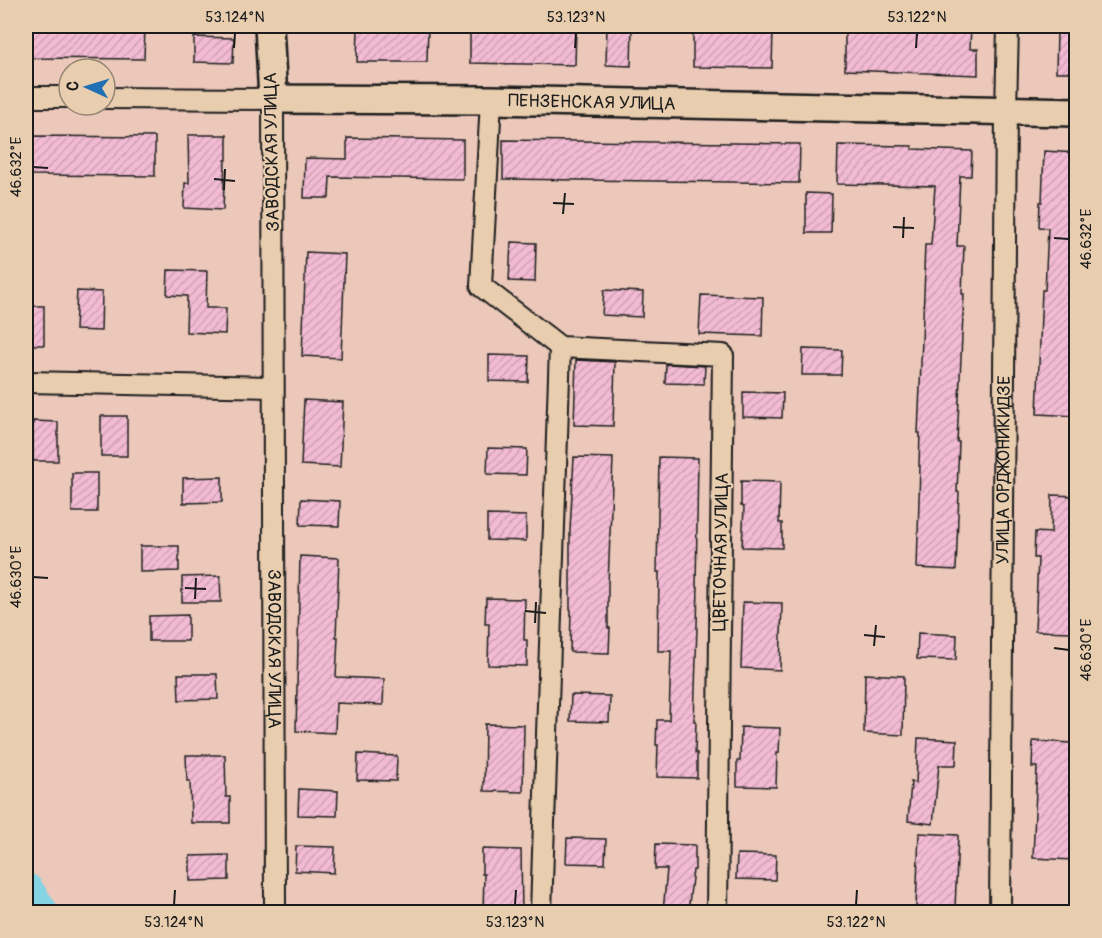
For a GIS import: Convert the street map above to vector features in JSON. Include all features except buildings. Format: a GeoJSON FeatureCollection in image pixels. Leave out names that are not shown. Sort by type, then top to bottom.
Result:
{"type":"FeatureCollection","features":[{"type":"Feature","properties":{"kind":"street","name":"ЗАВОДСКАЯ УЛИЦА"},"geometry":{"type":"LineString","coordinates":[[269,26],[273,99],[275,912]]}},
{"type":"Feature","properties":{"kind":"street","name":"УЛИЦА ОРДЖОНИКИДЗЕ"},"geometry":{"type":"LineString","coordinates":[[1000,912],[1008,26]]}},
{"type":"Feature","properties":{"kind":"street"},"geometry":{"type":"LineString","coordinates":[[26,97],[57,97]]}},
{"type":"Feature","properties":{"kind":"street","name":"ПЕНЗЕНСКАЯ УЛИЦА"},"geometry":{"type":"LineString","coordinates":[[117,98],[490,100],[1077,112]]}},
{"type":"Feature","properties":{"kind":"street"},"geometry":{"type":"LineString","coordinates":[[490,100],[481,286],[560,347],[541,912]]}},
{"type":"Feature","properties":{"kind":"street","name":"ЦВЕТОЧНАЯ УЛИЦА"},"geometry":{"type":"LineString","coordinates":[[560,347],[723,355],[717,912]]}},
{"type":"Feature","properties":{"kind":"street"},"geometry":{"type":"LineString","coordinates":[[26,382],[273,387]]}},
{"type":"Feature","properties":{"kind":"waterway"},"geometry":{"type":"LineString","coordinates":[[26,891],[40,912]]}}]}
